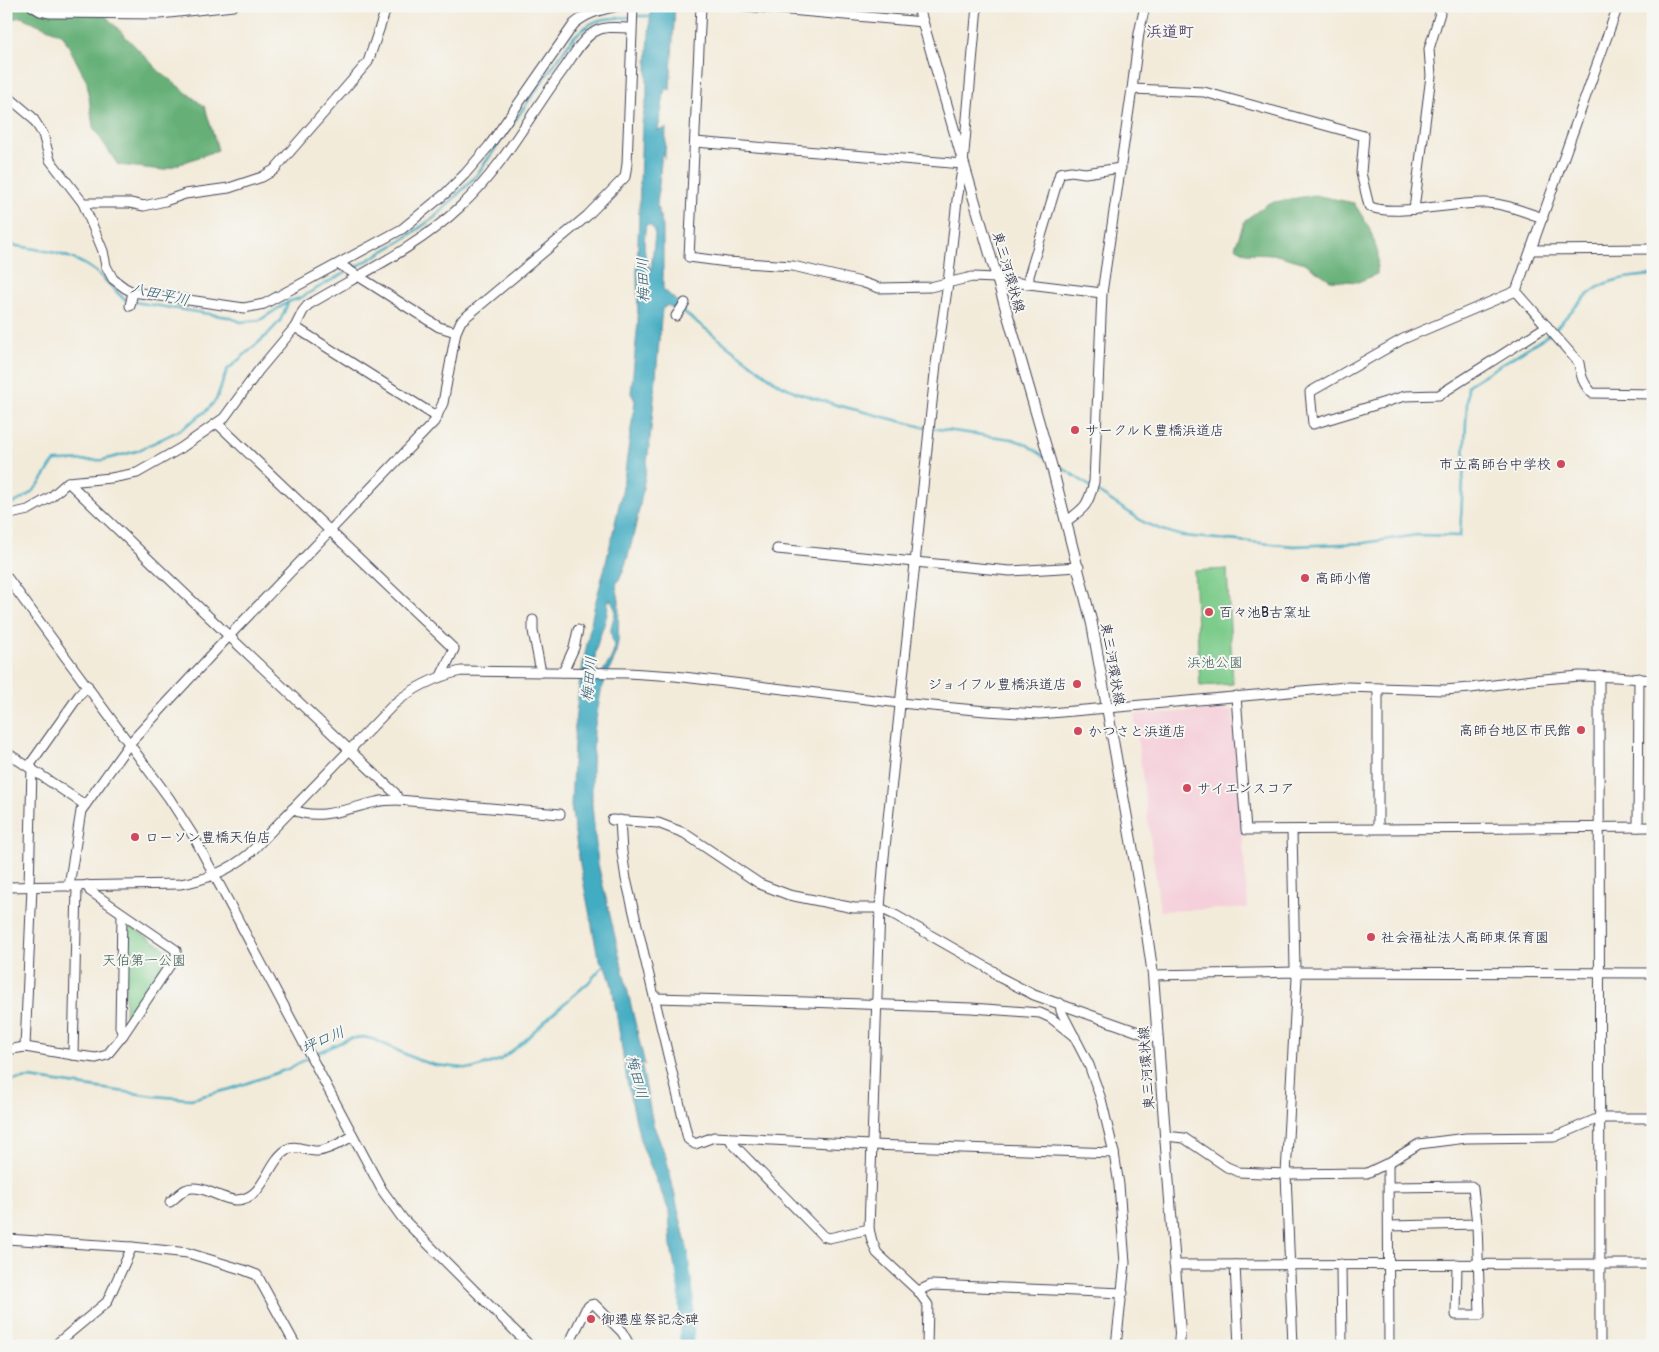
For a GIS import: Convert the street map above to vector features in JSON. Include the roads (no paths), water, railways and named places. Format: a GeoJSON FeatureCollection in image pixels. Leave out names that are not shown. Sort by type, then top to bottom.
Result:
{"type":"FeatureCollection","features":[{"type":"Feature","properties":{"kind":"main road","name":"東三河環状線"},"geometry":{"type":"LineString","coordinates":[[918,6],[1046,450],[1054,471],[1092,624],[1143,907],[1153,975],[1180,1333],[1179,1346]]}},
{"type":"Feature","properties":{"kind":"street"},"geometry":{"type":"LineString","coordinates":[[32,6],[40,11],[50,13],[160,14],[233,6]]}},
{"type":"Feature","properties":{"kind":"street"},"geometry":{"type":"LineString","coordinates":[[83,203],[130,203],[144,206],[186,194],[229,188],[262,177],[274,170],[368,62],[387,6]]}},
{"type":"Feature","properties":{"kind":"street"},"geometry":{"type":"LineString","coordinates":[[6,96],[32,117],[43,134],[50,160],[83,203],[103,251],[106,266],[114,279],[133,292],[253,308],[264,304],[402,229],[446,193],[489,146],[574,24],[584,15],[593,11],[618,6]]}},
{"type":"Feature","properties":{"kind":"street"},"geometry":{"type":"LineString","coordinates":[[701,6],[688,257],[727,262],[793,266],[879,288],[930,288],[972,278],[996,278],[1004,281],[1102,293]]}},
{"type":"Feature","properties":{"kind":"street"},"geometry":{"type":"LineString","coordinates":[[745,6],[923,22]]}},
{"type":"Feature","properties":{"kind":"street"},"geometry":{"type":"LineString","coordinates":[[927,1346],[928,1305],[918,1291],[877,1253],[872,1241],[869,1230],[871,1145],[880,908],[936,364],[948,283],[956,200],[963,164],[977,6]]}},
{"type":"Feature","properties":{"kind":"street"},"geometry":{"type":"LineString","coordinates":[[1067,521],[1085,508],[1094,482],[1102,293],[1139,33],[1145,6]]}},
{"type":"Feature","properties":{"kind":"street"},"geometry":{"type":"LineString","coordinates":[[1414,209],[1431,76],[1429,49],[1440,13],[1439,6]]}},
{"type":"Feature","properties":{"kind":"street"},"geometry":{"type":"LineString","coordinates":[[1547,326],[1439,395],[1405,396],[1313,424],[1310,392],[1402,339],[1516,292],[1618,6]]}},
{"type":"Feature","properties":{"kind":"street"},"geometry":{"type":"LineString","coordinates":[[6,515],[28,510],[51,497],[68,482],[112,478],[137,473],[182,448],[218,424],[295,327],[308,305],[404,249],[439,226],[484,183],[584,42],[594,32],[632,18],[625,178],[587,216],[461,321],[456,332],[443,403],[437,417],[129,744],[81,810],[73,886],[73,1055]]}},
{"type":"Feature","properties":{"kind":"street"},"geometry":{"type":"LineString","coordinates":[[1132,89],[1204,92],[1364,136],[1361,173],[1369,206],[1375,210],[1414,209],[1486,202],[1508,206],[1543,218]]}},
{"type":"Feature","properties":{"kind":"street"},"geometry":{"type":"LineString","coordinates":[[695,142],[963,164]]}},
{"type":"Feature","properties":{"kind":"street"},"geometry":{"type":"LineString","coordinates":[[1029,284],[1029,276],[1060,173],[1121,168]]}},
{"type":"Feature","properties":{"kind":"street"},"geometry":{"type":"LineString","coordinates":[[1531,250],[1653,249]]}},
{"type":"Feature","properties":{"kind":"street"},"geometry":{"type":"LineString","coordinates":[[339,264],[439,327],[456,332]]}},
{"type":"Feature","properties":{"kind":"street"},"geometry":{"type":"LineString","coordinates":[[130,306],[133,292]]}},
{"type":"Feature","properties":{"kind":"street"},"geometry":{"type":"LineString","coordinates":[[1516,292],[1579,363],[1581,377],[1585,386],[1592,394],[1653,394]]}},
{"type":"Feature","properties":{"kind":"street"},"geometry":{"type":"LineString","coordinates":[[676,316],[685,303]]}},
{"type":"Feature","properties":{"kind":"street"},"geometry":{"type":"LineString","coordinates":[[295,327],[437,417]]}},
{"type":"Feature","properties":{"kind":"street"},"geometry":{"type":"LineString","coordinates":[[218,424],[454,649],[441,676]]}},
{"type":"Feature","properties":{"kind":"street"},"geometry":{"type":"LineString","coordinates":[[68,482],[350,750],[399,800]]}},
{"type":"Feature","properties":{"kind":"street"},"geometry":{"type":"LineString","coordinates":[[777,549],[915,564],[1010,571],[1079,567]]}},
{"type":"Feature","properties":{"kind":"street"},"geometry":{"type":"LineString","coordinates":[[6,576],[169,798],[194,837],[382,1190],[404,1219],[530,1346]]}},
{"type":"Feature","properties":{"kind":"street"},"geometry":{"type":"LineString","coordinates":[[533,620],[533,631],[541,672]]}},
{"type":"Feature","properties":{"kind":"street"},"geometry":{"type":"LineString","coordinates":[[563,672],[574,648],[578,630]]}},
{"type":"Feature","properties":{"kind":"street"},"geometry":{"type":"LineString","coordinates":[[6,887],[180,884],[197,882],[214,875],[238,863],[249,854],[394,704],[422,685],[441,676],[461,671],[628,673],[675,676],[900,703],[1014,714],[1039,714],[1336,688],[1444,690],[1551,678],[1599,676],[1653,680]]}},
{"type":"Feature","properties":{"kind":"street"},"geometry":{"type":"LineString","coordinates":[[1599,676],[1600,1346]]}},
{"type":"Feature","properties":{"kind":"street"},"geometry":{"type":"LineString","coordinates":[[1638,827],[1639,678]]}},
{"type":"Feature","properties":{"kind":"street"},"geometry":{"type":"LineString","coordinates":[[25,1047],[30,887],[30,767],[80,694],[88,686]]}},
{"type":"Feature","properties":{"kind":"street"},"geometry":{"type":"LineString","coordinates":[[1378,688],[1378,828]]}},
{"type":"Feature","properties":{"kind":"street"},"geometry":{"type":"LineString","coordinates":[[1236,696],[1246,830],[1653,826]]}},
{"type":"Feature","properties":{"kind":"street"},"geometry":{"type":"LineString","coordinates":[[6,752],[85,805]]}},
{"type":"Feature","properties":{"kind":"street"},"geometry":{"type":"LineString","coordinates":[[292,809],[297,812],[328,814],[378,801],[399,800],[560,814]]}},
{"type":"Feature","properties":{"kind":"street"},"geometry":{"type":"LineString","coordinates":[[1114,1153],[714,1138],[695,1144],[688,1139],[626,879],[616,820],[658,823],[684,833],[760,884],[789,895],[854,908],[880,908],[993,971],[999,977],[1034,995],[1158,1039]]}},
{"type":"Feature","properties":{"kind":"street"},"geometry":{"type":"LineString","coordinates":[[1292,830],[1296,972],[1286,1174],[1293,1346]]}},
{"type":"Feature","properties":{"kind":"street"},"geometry":{"type":"LineString","coordinates":[[6,1050],[25,1047],[96,1058],[107,1055],[176,956],[176,950],[90,891],[87,885]]}},
{"type":"Feature","properties":{"kind":"street"},"geometry":{"type":"LineString","coordinates":[[122,914],[120,1027],[123,1034]]}},
{"type":"Feature","properties":{"kind":"street"},"geometry":{"type":"LineString","coordinates":[[1153,975],[1296,972],[1653,973]]}},
{"type":"Feature","properties":{"kind":"street"},"geometry":{"type":"LineString","coordinates":[[655,998],[971,1008],[1040,1013],[1050,1018],[1075,1037]]}},
{"type":"Feature","properties":{"kind":"street"},"geometry":{"type":"LineString","coordinates":[[1060,1003],[1061,1011],[1089,1066],[1101,1099],[1114,1153],[1119,1185],[1125,1263],[1116,1346]]}},
{"type":"Feature","properties":{"kind":"street"},"geometry":{"type":"LineString","coordinates":[[1165,1136],[1184,1138],[1226,1167],[1239,1172],[1286,1174],[1367,1173],[1419,1144],[1466,1138],[1554,1137],[1599,1118],[1653,1118]]}},
{"type":"Feature","properties":{"kind":"street"},"geometry":{"type":"LineString","coordinates":[[170,1202],[185,1190],[193,1188],[227,1199],[238,1200],[250,1196],[260,1188],[280,1156],[288,1149],[295,1148],[317,1152],[326,1150],[353,1136]]}},
{"type":"Feature","properties":{"kind":"street"},"geometry":{"type":"LineString","coordinates":[[730,1139],[823,1236],[829,1238],[869,1230]]}},
{"type":"Feature","properties":{"kind":"street"},"geometry":{"type":"LineString","coordinates":[[1388,1163],[1390,1226],[1389,1346]]}},
{"type":"Feature","properties":{"kind":"street"},"geometry":{"type":"LineString","coordinates":[[1389,1187],[1471,1186],[1473,1188],[1477,1224],[1480,1315],[1456,1314],[1457,1264]]}},
{"type":"Feature","properties":{"kind":"street"},"geometry":{"type":"LineString","coordinates":[[1390,1226],[1477,1224]]}},
{"type":"Feature","properties":{"kind":"street"},"geometry":{"type":"LineString","coordinates":[[6,1239],[132,1247],[188,1253],[257,1276],[296,1346]]}},
{"type":"Feature","properties":{"kind":"street"},"geometry":{"type":"LineString","coordinates":[[54,1346],[107,1302],[132,1247]]}},
{"type":"Feature","properties":{"kind":"street"},"geometry":{"type":"LineString","coordinates":[[1174,1266],[1290,1264],[1653,1264]]}},
{"type":"Feature","properties":{"kind":"street"},"geometry":{"type":"LineString","coordinates":[[1341,1264],[1342,1346]]}},
{"type":"Feature","properties":{"kind":"street"},"geometry":{"type":"LineString","coordinates":[[1235,1265],[1239,1346]]}},
{"type":"Feature","properties":{"kind":"street"},"geometry":{"type":"LineString","coordinates":[[918,1291],[931,1285],[1123,1293]]}},
{"type":"Feature","properties":{"kind":"street"},"geometry":{"type":"LineString","coordinates":[[568,1346],[586,1309],[594,1304],[622,1332],[630,1346]]}},
{"type":"Feature","properties":{"kind":"water"},"geometry":{"type":"Polygon","coordinates":[[[651,6],[675,6],[670,90],[665,88],[658,131],[666,128],[665,159],[662,151],[657,206],[663,227],[663,289],[680,304],[675,310],[668,305],[662,309],[646,470],[630,548],[616,585],[619,600],[618,642],[615,657],[601,691],[594,731],[592,805],[598,864],[645,1065],[641,1062],[653,1124],[666,1157],[688,1252],[688,1266],[675,1268],[671,1246],[669,1211],[641,1143],[627,1081],[612,986],[607,969],[601,962],[597,952],[578,854],[571,806],[575,722],[580,679],[594,608],[622,492],[635,401],[631,393],[638,322],[637,271],[642,123],[647,96],[651,6]],[[646,224],[645,254],[651,270],[655,234],[652,226],[646,224]],[[610,599],[595,654],[595,665],[599,677],[611,659],[614,650],[611,628],[615,609],[610,599]]]}},
{"type":"Feature","properties":{"kind":"waterway"},"geometry":{"type":"LineString","coordinates":[[635,16],[652,16]]}},
{"type":"Feature","properties":{"kind":"waterway"},"geometry":{"type":"LineString","coordinates":[[351,270],[401,241],[435,217],[476,176],[572,39],[598,20],[630,17]]}},
{"type":"Feature","properties":{"kind":"waterway","name":"八田平川"},"geometry":{"type":"LineString","coordinates":[[6,244],[51,252],[72,258],[96,272],[124,299],[128,300]]}},
{"type":"Feature","properties":{"kind":"waterway","name":"八田平川"},"geometry":{"type":"LineString","coordinates":[[134,302],[228,317],[241,322],[260,320],[288,302],[300,298],[346,272]]}},
{"type":"Feature","properties":{"kind":"waterway"},"geometry":{"type":"LineString","coordinates":[[1554,330],[1586,296],[1602,285],[1615,280],[1653,275]]}},
{"type":"Feature","properties":{"kind":"waterway"},"geometry":{"type":"LineString","coordinates":[[6,506],[23,498],[32,491],[41,482],[55,461],[103,460],[137,451],[180,430],[206,411],[216,400],[227,370],[266,336],[280,321],[288,303]]}},
{"type":"Feature","properties":{"kind":"waterway"},"geometry":{"type":"LineString","coordinates":[[682,311],[777,383],[798,393],[923,427],[1012,439],[1026,444],[1045,457]]}},
{"type":"Feature","properties":{"kind":"waterway"},"geometry":{"type":"LineString","coordinates":[[1095,490],[1145,523],[1183,536],[1294,546],[1364,543],[1417,535],[1460,536],[1468,385],[1550,334]]}},
{"type":"Feature","properties":{"kind":"waterway"},"geometry":{"type":"LineString","coordinates":[[1054,462],[1091,487]]}},
{"type":"Feature","properties":{"kind":"waterway","name":"坪口川"},"geometry":{"type":"LineString","coordinates":[[313,1055],[348,1039],[364,1037],[375,1040],[418,1060],[435,1065],[472,1069],[500,1060],[522,1043],[588,983],[604,965]]}},
{"type":"Feature","properties":{"kind":"waterway","name":"坪口川"},"geometry":{"type":"LineString","coordinates":[[6,1081],[30,1078],[153,1096],[191,1099],[230,1089],[288,1069],[308,1058]]}},
{"type":"Feature","properties":{"kind":"waterway","name":"梅田川"},"geometry":{"type":"LineString","coordinates":[[680,1248],[686,1293],[687,1346]]}},
{"type":"Feature","properties":{"kind":"place","name":"サークルＫ豊橋浜道店"},"geometry":{"type":"Point","coordinates":[1075,430]}},
{"type":"Feature","properties":{"kind":"place","name":"市立高師台中学校"},"geometry":{"type":"Point","coordinates":[1561,464]}},
{"type":"Feature","properties":{"kind":"place","name":"高師小僧"},"geometry":{"type":"Point","coordinates":[1305,578]}},
{"type":"Feature","properties":{"kind":"place","name":"百々池B古窯址"},"geometry":{"type":"Point","coordinates":[1209,612]}},
{"type":"Feature","properties":{"kind":"place","name":"ジョイフル豊橋浜道店"},"geometry":{"type":"Point","coordinates":[1077,684]}},
{"type":"Feature","properties":{"kind":"place","name":"高師台地区市民館"},"geometry":{"type":"Point","coordinates":[1581,730]}},
{"type":"Feature","properties":{"kind":"place","name":"かつさと浜道店"},"geometry":{"type":"Point","coordinates":[1078,731]}},
{"type":"Feature","properties":{"kind":"place","name":"サイエンスコア"},"geometry":{"type":"Point","coordinates":[1187,788]}},
{"type":"Feature","properties":{"kind":"place","name":"ローソン豊橋天伯店"},"geometry":{"type":"Point","coordinates":[135,837]}},
{"type":"Feature","properties":{"kind":"place","name":"社会福祉法人高師東保育園"},"geometry":{"type":"Point","coordinates":[1371,937]}},
{"type":"Feature","properties":{"kind":"place","name":"御遷座祭記念碑"},"geometry":{"type":"Point","coordinates":[591,1319]}},
{"type":"Feature","properties":{"kind":"district","name":"浜道町"},"geometry":{"type":"Point","coordinates":[1170,31]}},
{"type":"Feature","properties":{"kind":"park label","name":"浜池公園"},"geometry":{"type":"Point","coordinates":[1215,662]}},
{"type":"Feature","properties":{"kind":"park label","name":"天伯第一公園"},"geometry":{"type":"Point","coordinates":[144,960]}}]}
